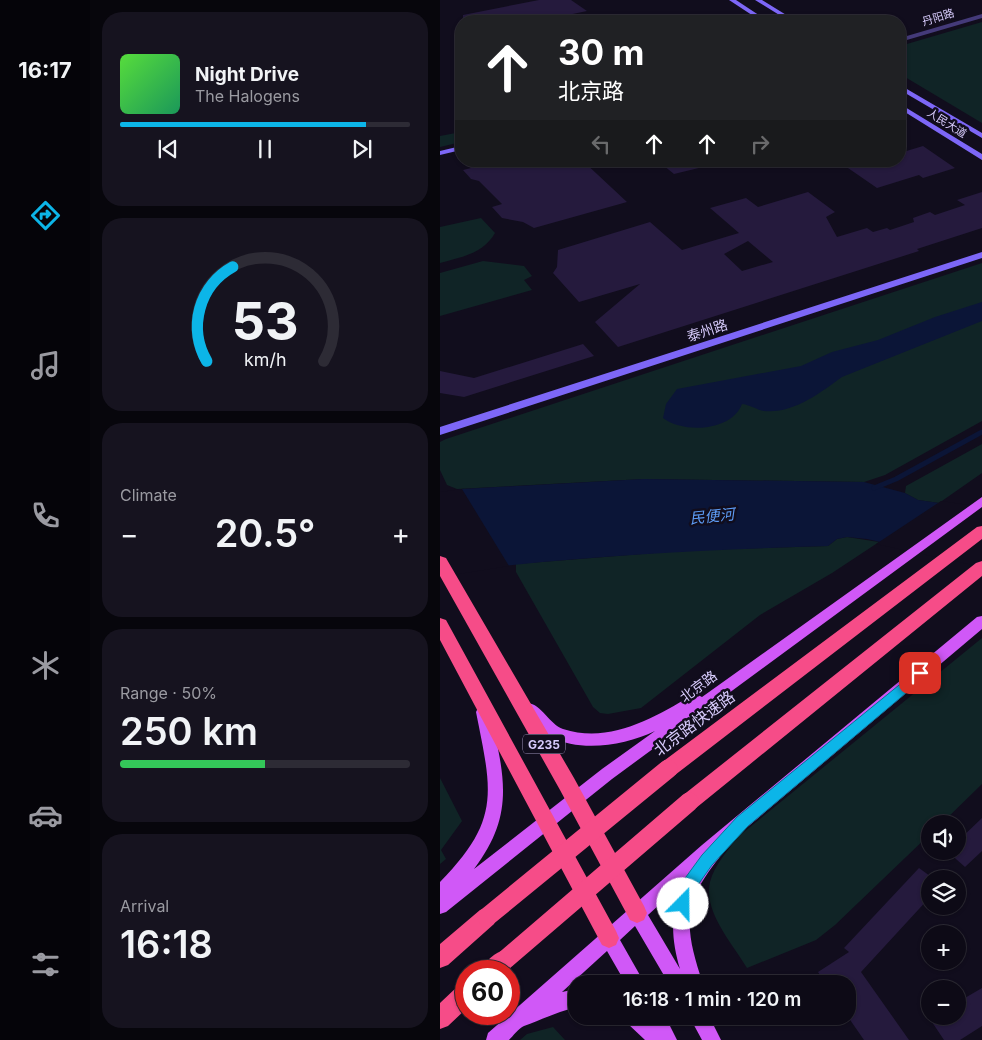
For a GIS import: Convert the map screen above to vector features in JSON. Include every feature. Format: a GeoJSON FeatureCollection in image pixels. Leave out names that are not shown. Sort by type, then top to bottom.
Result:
{"type":"FeatureCollection","features":[{"type":"Feature","properties":{"kind":"highway","name":"北京路快速路"},"geometry":{"type":"LineString","coordinates":[[440,958],[487,917],[668,769],[982,531]]}},
{"type":"Feature","properties":{"kind":"highway"},"geometry":{"type":"LineString","coordinates":[[505,960],[689,802],[982,567]]}},
{"type":"Feature","properties":{"kind":"highway","name":"G235"},"geometry":{"type":"LineString","coordinates":[[444,570],[514,690],[637,913]]}},
{"type":"Feature","properties":{"kind":"highway","name":"G235"},"geometry":{"type":"LineString","coordinates":[[440,624],[609,938]]}},
{"type":"Feature","properties":{"kind":"highway"},"geometry":{"type":"LineString","coordinates":[[440,1018],[455,1004]]}},
{"type":"Feature","properties":{"kind":"main road","name":"北京路"},"geometry":{"type":"LineString","coordinates":[[440,906],[575,799],[766,656],[982,501]]}},
{"type":"Feature","properties":{"kind":"main road"},"geometry":{"type":"LineString","coordinates":[[502,1034],[742,821],[982,621]]}},
{"type":"Feature","properties":{"kind":"main road"},"geometry":{"type":"LineString","coordinates":[[514,690],[548,729],[573,739],[610,740],[625,738],[660,721],[766,656]]}},
{"type":"Feature","properties":{"kind":"main road"},"geometry":{"type":"LineString","coordinates":[[440,894],[465,870],[486,840],[494,819],[497,798],[496,772],[480,700]]}},
{"type":"Feature","properties":{"kind":"main road"},"geometry":{"type":"LineString","coordinates":[[691,975],[682,949],[679,919],[688,886],[707,860],[742,821]]}},
{"type":"Feature","properties":{"kind":"main road"},"geometry":{"type":"LineString","coordinates":[[637,913],[674,975]]}},
{"type":"Feature","properties":{"kind":"main road"},"geometry":{"type":"LineString","coordinates":[[609,938],[631,975]]}},
{"type":"Feature","properties":{"kind":"main road"},"geometry":{"type":"LineString","coordinates":[[502,1034],[555,1003],[568,1000]]}},
{"type":"Feature","properties":{"kind":"main road"},"geometry":{"type":"LineString","coordinates":[[643,1025],[658,1040]]}},
{"type":"Feature","properties":{"kind":"main road"},"geometry":{"type":"LineString","coordinates":[[659,1025],[668,1040]]}},
{"type":"Feature","properties":{"kind":"main road"},"geometry":{"type":"LineString","coordinates":[[704,1025],[713,1040]]}},
{"type":"Feature","properties":{"kind":"main road"},"geometry":{"type":"LineString","coordinates":[[708,1025],[713,1040]]}},
{"type":"Feature","properties":{"kind":"street"},"geometry":{"type":"LineString","coordinates":[[732,0],[756,15]]}},
{"type":"Feature","properties":{"kind":"street"},"geometry":{"type":"LineString","coordinates":[[758,0],[783,15]]}},
{"type":"Feature","properties":{"kind":"street","name":"丹阳路"},"geometry":{"type":"LineString","coordinates":[[906,38],[982,16]]}},
{"type":"Feature","properties":{"kind":"street","name":"人民大道"},"geometry":{"type":"LineString","coordinates":[[906,90],[982,136]]}},
{"type":"Feature","properties":{"kind":"street","name":"人民大道"},"geometry":{"type":"LineString","coordinates":[[906,110],[982,158]]}},
{"type":"Feature","properties":{"kind":"street"},"geometry":{"type":"LineString","coordinates":[[440,153],[455,149]]}},
{"type":"Feature","properties":{"kind":"street","name":"泰州路"},"geometry":{"type":"LineString","coordinates":[[440,431],[982,255]]}},
{"type":"Feature","properties":{"kind":"green space"},"geometry":{"type":"Polygon","coordinates":[[[982,22],[982,123],[906,78],[906,44],[982,22]]]}},
{"type":"Feature","properties":{"kind":"green space"},"geometry":{"type":"Polygon","coordinates":[[[455,133],[455,143],[440,147],[440,136],[455,133]]]}},
{"type":"Feature","properties":{"kind":"green space"},"geometry":{"type":"Polygon","coordinates":[[[481,218],[495,233],[490,240],[471,254],[440,263],[440,227],[481,218]]]}},
{"type":"Feature","properties":{"kind":"green space"},"geometry":{"type":"Polygon","coordinates":[[[483,261],[524,266],[532,276],[524,280],[532,290],[440,316],[440,273],[483,261]]]}},
{"type":"Feature","properties":{"kind":"green space"},"geometry":{"type":"Polygon","coordinates":[[[982,263],[982,421],[885,475],[864,482],[644,479],[457,489],[447,485],[440,470],[440,442],[446,439],[982,263]]]}},
{"type":"Feature","properties":{"kind":"green space"},"geometry":{"type":"Polygon","coordinates":[[[982,444],[982,473],[939,503],[918,500],[905,493],[906,486],[982,444]]]}},
{"type":"Feature","properties":{"kind":"green space"},"geometry":{"type":"Polygon","coordinates":[[[847,537],[879,542],[832,573],[760,615],[641,708],[608,714],[600,713],[593,707],[516,572],[516,564],[692,550],[828,546],[837,539],[847,537]]]}},
{"type":"Feature","properties":{"kind":"green space"},"geometry":{"type":"Polygon","coordinates":[[[982,638],[982,784],[950,815],[921,815],[921,843],[835,925],[816,940],[747,968],[715,916],[709,893],[710,882],[715,869],[739,836],[982,638]]]}},
{"type":"Feature","properties":{"kind":"green space"},"geometry":{"type":"Polygon","coordinates":[[[440,778],[462,821],[441,850],[446,859],[440,864],[440,778]]]}},
{"type":"Feature","properties":{"kind":"green space"},"geometry":{"type":"Polygon","coordinates":[[[553,1027],[565,1040],[520,1040],[527,1034],[553,1027]]]}},
{"type":"Feature","properties":{"kind":"water"},"geometry":{"type":"Polygon","coordinates":[[[982,302],[982,321],[842,377],[815,396],[796,406],[775,411],[764,411],[742,404],[737,413],[728,420],[718,425],[707,427],[683,426],[663,418],[666,404],[677,389],[801,366],[832,352],[878,340],[935,317],[982,302]]]}},
{"type":"Feature","properties":{"kind":"water","name":"民便河"},"geometry":{"type":"Polygon","coordinates":[[[644,479],[864,482],[905,493],[918,500],[939,503],[982,565],[867,539],[847,537],[837,539],[828,546],[585,558],[440,574],[440,494],[462,489],[644,479]]]}},
{"type":"Feature","properties":{"kind":"pier"},"geometry":{"type":"Polygon","coordinates":[[[462,489],[509,566],[440,577],[440,492],[462,489]]]}},
{"type":"Feature","properties":{"kind":"pier"},"geometry":{"type":"Polygon","coordinates":[[[941,501],[982,507],[982,567],[876,544],[941,501]]]}},
{"type":"Feature","properties":{"kind":"building"},"geometry":{"type":"Polygon","coordinates":[[[539,0],[571,0],[587,11],[568,15],[463,15],[539,0]]]}},
{"type":"Feature","properties":{"kind":"building"},"geometry":{"type":"Polygon","coordinates":[[[923,146],[955,168],[923,178],[919,175],[877,188],[848,168],[906,167],[906,151],[923,146]]]}},
{"type":"Feature","properties":{"kind":"building"},"geometry":{"type":"Polygon","coordinates":[[[589,167],[627,202],[534,228],[523,222],[502,218],[492,207],[502,204],[479,181],[471,179],[463,170],[471,168],[589,167]]]}},
{"type":"Feature","properties":{"kind":"building"},"geometry":{"type":"Polygon","coordinates":[[[665,167],[703,167],[674,174],[665,167]]]}},
{"type":"Feature","properties":{"kind":"building"},"geometry":{"type":"Polygon","coordinates":[[[808,192],[835,212],[826,217],[837,237],[867,228],[873,232],[887,228],[890,230],[914,222],[913,218],[930,212],[935,215],[965,205],[957,200],[982,192],[982,228],[917,249],[919,251],[618,347],[595,322],[640,284],[579,302],[553,273],[557,267],[558,250],[650,222],[682,250],[739,233],[710,208],[746,198],[758,207],[808,192]],[[748,241],[724,254],[742,271],[773,262],[748,241]]]}},
{"type":"Feature","properties":{"kind":"building"},"geometry":{"type":"Polygon","coordinates":[[[583,344],[594,356],[464,397],[440,393],[440,371],[474,378],[583,344]]]}},
{"type":"Feature","properties":{"kind":"building"},"geometry":{"type":"Polygon","coordinates":[[[982,818],[982,851],[965,867],[957,860],[966,860],[966,833],[982,818]]]}},
{"type":"Feature","properties":{"kind":"building"},"geometry":{"type":"Polygon","coordinates":[[[919,868],[922,870],[921,907],[861,972],[909,1040],[864,1040],[854,1025],[856,1025],[856,975],[820,975],[818,972],[849,952],[844,948],[919,868]]]}},
{"type":"Feature","properties":{"kind":"building"},"geometry":{"type":"Polygon","coordinates":[[[982,988],[982,1026],[960,1040],[944,1040],[934,1025],[966,1025],[966,997],[982,988]]]}},
{"type":"Feature","properties":{"kind":"waterway"},"geometry":{"type":"LineString","coordinates":[[874,488],[896,479],[982,432]]}},
{"type":"Feature","properties":{"kind":"route"},"geometry":{"type":"LineString","coordinates":[[683,904],[688,886],[707,860],[742,821],[920,673]]}}]}
